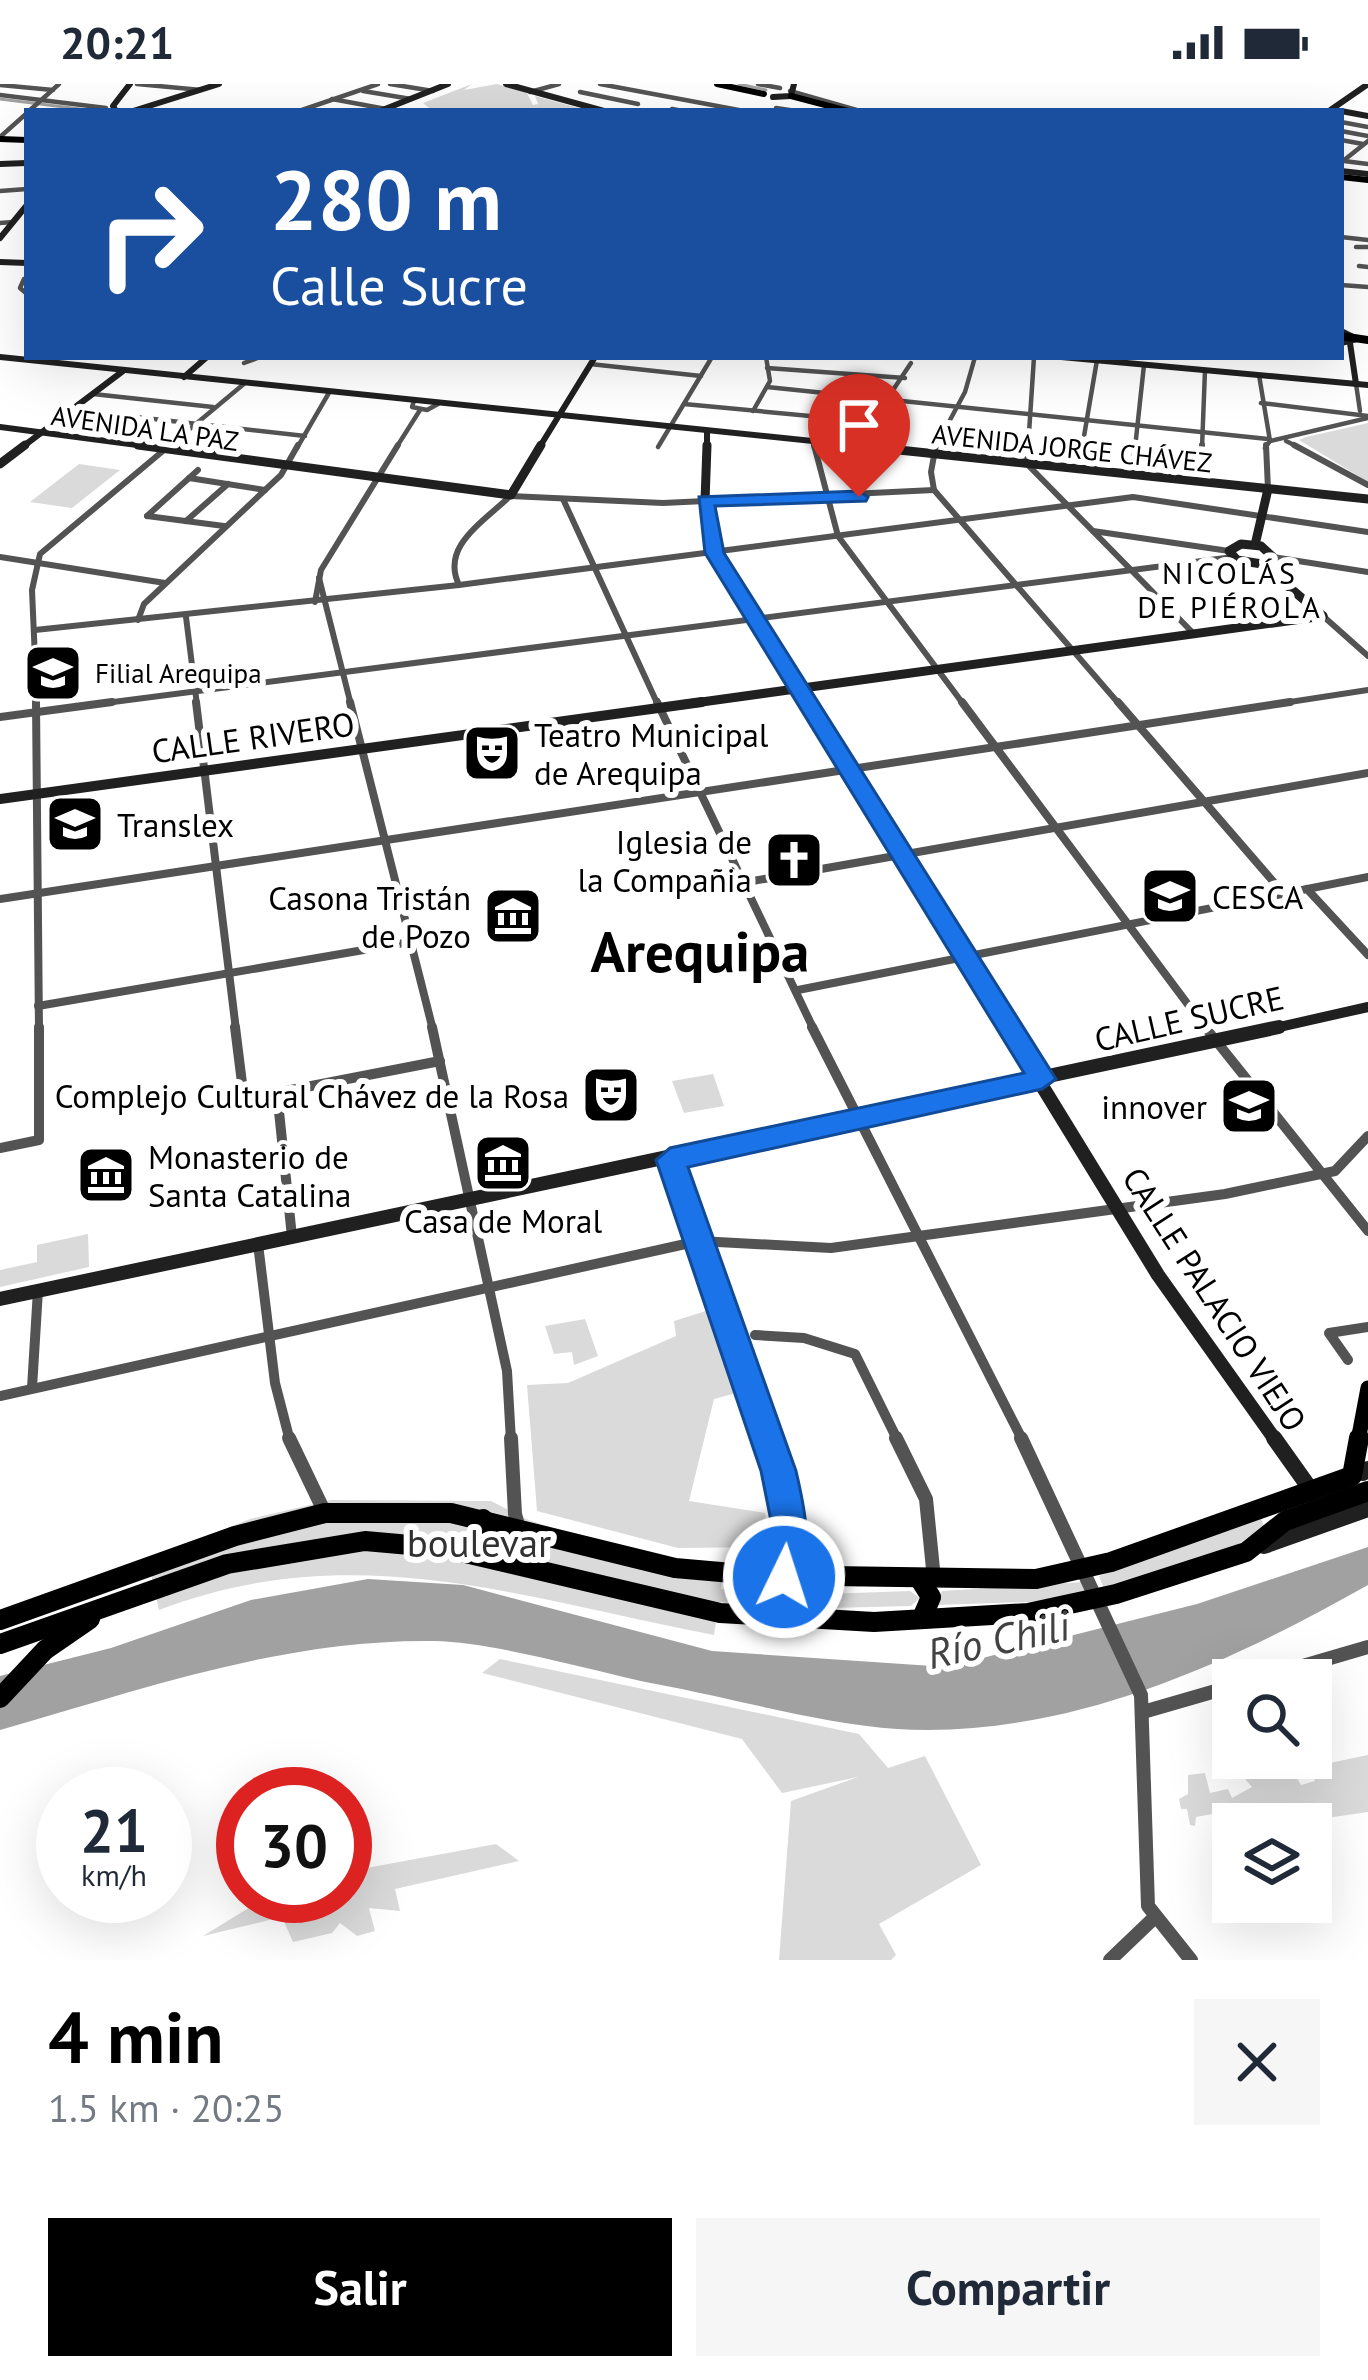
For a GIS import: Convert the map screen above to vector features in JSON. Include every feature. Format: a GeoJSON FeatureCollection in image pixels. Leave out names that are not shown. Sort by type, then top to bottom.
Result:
{"type":"FeatureCollection","features":[{"type":"Feature","properties":{"kind":"main road"},"geometry":{"type":"LineString","coordinates":[[721,84],[842,108]]}},
{"type":"Feature","properties":{"kind":"main road"},"geometry":{"type":"LineString","coordinates":[[1363,1483],[1360,1423],[1368,1388]]}},
{"type":"Feature","properties":{"kind":"main road"},"geometry":{"type":"LineString","coordinates":[[0,1620],[235,1536],[325,1513],[403,1510],[483,1520],[675,1568],[825,1578],[1062,1575],[1311,1490],[1363,1483]]}},
{"type":"Feature","properties":{"kind":"main road"},"geometry":{"type":"LineString","coordinates":[[0,1644],[241,1563],[324,1544],[405,1543],[472,1554],[674,1606],[755,1618],[922,1618],[1073,1605],[1246,1552],[1254,1539],[1363,1483]]}},
{"type":"Feature","properties":{"kind":"main road"},"geometry":{"type":"LineString","coordinates":[[472,1554],[489,1540],[483,1520]]}},
{"type":"Feature","properties":{"kind":"main road"},"geometry":{"type":"LineString","coordinates":[[824,1618],[816,1599],[825,1578]]}},
{"type":"Feature","properties":{"kind":"main road"},"geometry":{"type":"LineString","coordinates":[[922,1618],[931,1597],[926,1578]]}},
{"type":"Feature","properties":{"kind":"main road"},"geometry":{"type":"LineString","coordinates":[[0,1698],[45,1649],[127,1601]]}},
{"type":"Feature","properties":{"kind":"street"},"geometry":{"type":"LineString","coordinates":[[32,108],[59,84]]}},
{"type":"Feature","properties":{"kind":"street"},"geometry":{"type":"LineString","coordinates":[[131,84],[198,89]]}},
{"type":"Feature","properties":{"kind":"street"},"geometry":{"type":"LineString","coordinates":[[108,108],[131,84]]}},
{"type":"Feature","properties":{"kind":"street"},"geometry":{"type":"LineString","coordinates":[[114,108],[131,84]]}},
{"type":"Feature","properties":{"kind":"street"},"geometry":{"type":"LineString","coordinates":[[139,108],[215,84]]}},
{"type":"Feature","properties":{"kind":"street"},"geometry":{"type":"LineString","coordinates":[[308,108],[378,84]]}},
{"type":"Feature","properties":{"kind":"street"},"geometry":{"type":"LineString","coordinates":[[391,84],[433,91]]}},
{"type":"Feature","properties":{"kind":"street"},"geometry":{"type":"LineString","coordinates":[[388,108],[448,84]]}},
{"type":"Feature","properties":{"kind":"street"},"geometry":{"type":"LineString","coordinates":[[506,84],[590,108]]}},
{"type":"Feature","properties":{"kind":"street"},"geometry":{"type":"LineString","coordinates":[[530,92],[555,84]]}},
{"type":"Feature","properties":{"kind":"street"},"geometry":{"type":"LineString","coordinates":[[554,100],[603,84],[727,108]]}},
{"type":"Feature","properties":{"kind":"street"},"geometry":{"type":"LineString","coordinates":[[758,84],[842,108]]}},
{"type":"Feature","properties":{"kind":"street"},"geometry":{"type":"LineString","coordinates":[[0,86],[53,90]]}},
{"type":"Feature","properties":{"kind":"street"},"geometry":{"type":"LineString","coordinates":[[356,90],[411,99]]}},
{"type":"Feature","properties":{"kind":"street"},"geometry":{"type":"LineString","coordinates":[[1339,108],[1365,90]]}},
{"type":"Feature","properties":{"kind":"street"},"geometry":{"type":"LineString","coordinates":[[580,92],[638,104]]}},
{"type":"Feature","properties":{"kind":"street"},"geometry":{"type":"LineString","coordinates":[[0,95],[89,108]]}},
{"type":"Feature","properties":{"kind":"street"},"geometry":{"type":"LineString","coordinates":[[629,108],[655,96]]}},
{"type":"Feature","properties":{"kind":"street"},"geometry":{"type":"LineString","coordinates":[[674,108],[696,97]]}},
{"type":"Feature","properties":{"kind":"street"},"geometry":{"type":"LineString","coordinates":[[332,99],[374,108]]}},
{"type":"Feature","properties":{"kind":"street"},"geometry":{"type":"LineString","coordinates":[[0,140],[24,116]]}},
{"type":"Feature","properties":{"kind":"street"},"geometry":{"type":"LineString","coordinates":[[2,241],[24,209]]}},
{"type":"Feature","properties":{"kind":"street"},"geometry":{"type":"LineString","coordinates":[[2,241],[24,218]]}},
{"type":"Feature","properties":{"kind":"street"},"geometry":{"type":"LineString","coordinates":[[0,223],[13,222]]}},
{"type":"Feature","properties":{"kind":"street"},"geometry":{"type":"LineString","coordinates":[[1356,247],[1368,244]]}},
{"type":"Feature","properties":{"kind":"street"},"geometry":{"type":"LineString","coordinates":[[1359,266],[1368,267]]}},
{"type":"Feature","properties":{"kind":"street"},"geometry":{"type":"LineString","coordinates":[[1355,340],[1360,411]]}},
{"type":"Feature","properties":{"kind":"street","name":"AVENIDA JORGE CHÁVEZ"},"geometry":{"type":"LineString","coordinates":[[39,360],[330,391],[417,405],[1368,499]]}},
{"type":"Feature","properties":{"kind":"street"},"geometry":{"type":"LineString","coordinates":[[180,376],[199,360]]}},
{"type":"Feature","properties":{"kind":"street"},"geometry":{"type":"LineString","coordinates":[[459,585],[450,567],[453,554],[509,495],[592,360],[700,376]]}},
{"type":"Feature","properties":{"kind":"street"},"geometry":{"type":"LineString","coordinates":[[643,370],[650,360]]}},
{"type":"Feature","properties":{"kind":"street"},"geometry":{"type":"LineString","coordinates":[[658,447],[710,360]]}},
{"type":"Feature","properties":{"kind":"street"},"geometry":{"type":"LineString","coordinates":[[753,411],[767,387],[766,360]]}},
{"type":"Feature","properties":{"kind":"street"},"geometry":{"type":"LineString","coordinates":[[853,373],[859,360]]}},
{"type":"Feature","properties":{"kind":"street"},"geometry":{"type":"LineString","coordinates":[[975,360],[974,376],[961,406],[931,454],[927,472],[934,490],[1284,894]]}},
{"type":"Feature","properties":{"kind":"street"},"geometry":{"type":"LineString","coordinates":[[1034,360],[1028,464],[1195,635]]}},
{"type":"Feature","properties":{"kind":"street"},"geometry":{"type":"LineString","coordinates":[[1078,469],[1097,360],[1368,385]]}},
{"type":"Feature","properties":{"kind":"street"},"geometry":{"type":"LineString","coordinates":[[1255,545],[1268,489],[1268,439],[1258,360]]}},
{"type":"Feature","properties":{"kind":"street"},"geometry":{"type":"LineString","coordinates":[[887,399],[911,363]]}},
{"type":"Feature","properties":{"kind":"street"},"geometry":{"type":"LineString","coordinates":[[1132,474],[1144,364]]}},
{"type":"Feature","properties":{"kind":"street"},"geometry":{"type":"LineString","coordinates":[[767,368],[904,378]]}},
{"type":"Feature","properties":{"kind":"street"},"geometry":{"type":"LineString","coordinates":[[0,464],[124,370]]}},
{"type":"Feature","properties":{"kind":"street"},"geometry":{"type":"LineString","coordinates":[[1200,482],[1205,370]]}},
{"type":"Feature","properties":{"kind":"street"},"geometry":{"type":"LineString","coordinates":[[0,1148],[39,1140],[39,712],[32,590],[38,563],[43,550],[245,383]]}},
{"type":"Feature","properties":{"kind":"street"},"geometry":{"type":"LineString","coordinates":[[767,387],[1268,439],[1285,439],[1368,417]]}},
{"type":"Feature","properties":{"kind":"street"},"geometry":{"type":"LineString","coordinates":[[138,620],[144,604],[284,469],[330,391]]}},
{"type":"Feature","properties":{"kind":"street"},"geometry":{"type":"LineString","coordinates":[[802,416],[814,392]]}},
{"type":"Feature","properties":{"kind":"street"},"geometry":{"type":"LineString","coordinates":[[93,394],[215,407]]}},
{"type":"Feature","properties":{"kind":"street"},"geometry":{"type":"LineString","coordinates":[[1261,403],[1360,411],[1368,417]]}},
{"type":"Feature","properties":{"kind":"street"},"geometry":{"type":"LineString","coordinates":[[684,404],[863,421],[852,446]]}},
{"type":"Feature","properties":{"kind":"street"},"geometry":{"type":"LineString","coordinates":[[315,602],[319,578],[417,405]]}},
{"type":"Feature","properties":{"kind":"street"},"geometry":{"type":"LineString","coordinates":[[73,410],[305,436]]}},
{"type":"Feature","properties":{"kind":"street","name":"AVENIDA LA PAZ"},"geometry":{"type":"LineString","coordinates":[[0,428],[509,495]]}},
{"type":"Feature","properties":{"kind":"street"},"geometry":{"type":"LineString","coordinates":[[706,431],[705,501],[715,553]]}},
{"type":"Feature","properties":{"kind":"street"},"geometry":{"type":"LineString","coordinates":[[1285,439],[1368,485]]}},
{"type":"Feature","properties":{"kind":"street"},"geometry":{"type":"LineString","coordinates":[[813,442],[838,536],[1214,1040],[1368,1232]]}},
{"type":"Feature","properties":{"kind":"street"},"geometry":{"type":"LineString","coordinates":[[198,470],[147,516],[226,526]]}},
{"type":"Feature","properties":{"kind":"street"},"geometry":{"type":"LineString","coordinates":[[189,478],[265,490]]}},
{"type":"Feature","properties":{"kind":"street"},"geometry":{"type":"LineString","coordinates":[[186,521],[228,484]]}},
{"type":"Feature","properties":{"kind":"street"},"geometry":{"type":"LineString","coordinates":[[509,495],[705,501],[934,490]]}},
{"type":"Feature","properties":{"kind":"street"},"geometry":{"type":"LineString","coordinates":[[35,630],[459,585],[1132,497],[1368,532]]}},
{"type":"Feature","properties":{"kind":"street"},"geometry":{"type":"LineString","coordinates":[[562,499],[790,986],[798,990],[1368,877]]}},
{"type":"Feature","properties":{"kind":"street"},"geometry":{"type":"LineString","coordinates":[[1093,531],[1231,554],[1262,564],[1368,656]]}},
{"type":"Feature","properties":{"kind":"street"},"geometry":{"type":"LineString","coordinates":[[0,717],[1129,568],[1231,554],[1255,545]]}},
{"type":"Feature","properties":{"kind":"street"},"geometry":{"type":"LineString","coordinates":[[1255,545],[1273,557],[1368,572]]}},
{"type":"Feature","properties":{"kind":"street","name":"CALLE PALACIO VIEJO"},"geometry":{"type":"LineString","coordinates":[[715,553],[1185,1315],[1311,1490]]}},
{"type":"Feature","properties":{"kind":"street"},"geometry":{"type":"LineString","coordinates":[[0,557],[165,584]]}},
{"type":"Feature","properties":{"kind":"street"},"geometry":{"type":"LineString","coordinates":[[1262,564],[1273,557]]}},
{"type":"Feature","properties":{"kind":"street"},"geometry":{"type":"LineString","coordinates":[[319,578],[440,1060],[510,1388],[518,1528],[530,1568]]}},
{"type":"Feature","properties":{"kind":"street","name":"CALLE RIVERO"},"geometry":{"type":"LineString","coordinates":[[0,799],[1323,616]]}},
{"type":"Feature","properties":{"kind":"street"},"geometry":{"type":"LineString","coordinates":[[186,617],[244,1099],[440,1060]]}},
{"type":"Feature","properties":{"kind":"street"},"geometry":{"type":"LineString","coordinates":[[0,899],[1368,690]]}},
{"type":"Feature","properties":{"kind":"street"},"geometry":{"type":"LineString","coordinates":[[741,884],[1368,772]]}},
{"type":"Feature","properties":{"kind":"street"},"geometry":{"type":"LineString","coordinates":[[1307,889],[1368,956]]}},
{"type":"Feature","properties":{"kind":"street"},"geometry":{"type":"LineString","coordinates":[[38,1006],[410,942]]}},
{"type":"Feature","properties":{"kind":"street"},"geometry":{"type":"LineString","coordinates":[[798,990],[1077,1547],[1141,1694],[1144,1865],[1154,1917],[1191,1960]]}},
{"type":"Feature","properties":{"kind":"street","name":"CALLE SUCRE"},"geometry":{"type":"LineString","coordinates":[[0,1299],[860,1120],[1368,1007]]}},
{"type":"Feature","properties":{"kind":"street"},"geometry":{"type":"LineString","coordinates":[[277,1092],[292,1237]]}},
{"type":"Feature","properties":{"kind":"street"},"geometry":{"type":"LineString","coordinates":[[0,1396],[699,1241],[831,1248],[1122,1212],[1324,1175],[1343,1165],[1368,1136]]}},
{"type":"Feature","properties":{"kind":"street"},"geometry":{"type":"LineString","coordinates":[[670,1160],[786,1499],[790,1545],[784,1577],[775,1598],[755,1618]]}},
{"type":"Feature","properties":{"kind":"street"},"geometry":{"type":"LineString","coordinates":[[258,1244],[268,1335],[302,1478],[325,1513]]}},
{"type":"Feature","properties":{"kind":"street"},"geometry":{"type":"LineString","coordinates":[[32,1388],[38,1290]]}},
{"type":"Feature","properties":{"kind":"street"},"geometry":{"type":"LineString","coordinates":[[1348,1360],[1328,1333],[1368,1327]]}},
{"type":"Feature","properties":{"kind":"street"},"geometry":{"type":"LineString","coordinates":[[754,1335],[804,1338],[855,1354],[926,1498],[926,1578]]}},
{"type":"Feature","properties":{"kind":"street"},"geometry":{"type":"LineString","coordinates":[[1327,1659],[1368,1647]]}},
{"type":"Feature","properties":{"kind":"street"},"geometry":{"type":"LineString","coordinates":[[1143,1712],[1212,1693]]}},
{"type":"Feature","properties":{"kind":"street"},"geometry":{"type":"LineString","coordinates":[[1110,1960],[1154,1917]]}},
{"type":"Feature","properties":{"kind":"green space"},"geometry":{"type":"Polygon","coordinates":[[[472,84],[464,90],[497,84],[527,93],[533,105],[538,104],[535,96],[579,108],[429,108],[423,103],[472,84]]]}},
{"type":"Feature","properties":{"kind":"green space"},"geometry":{"type":"Polygon","coordinates":[[[1368,423],[1368,482],[1299,440],[1306,437],[1368,423]]]}},
{"type":"Feature","properties":{"kind":"green space"},"geometry":{"type":"Polygon","coordinates":[[[79,464],[120,470],[72,508],[30,502],[79,464]]]}},
{"type":"Feature","properties":{"kind":"green space"},"geometry":{"type":"Polygon","coordinates":[[[713,1074],[724,1106],[684,1113],[672,1081],[713,1074]]]}},
{"type":"Feature","properties":{"kind":"green space"},"geometry":{"type":"Polygon","coordinates":[[[88,1234],[89,1267],[0,1287],[0,1270],[37,1262],[37,1245],[88,1234]]]}},
{"type":"Feature","properties":{"kind":"green space"},"geometry":{"type":"Polygon","coordinates":[[[709,1310],[740,1392],[714,1399],[689,1501],[765,1513],[770,1547],[678,1548],[537,1511],[527,1385],[568,1383],[676,1336],[674,1321],[709,1310]]]}},
{"type":"Feature","properties":{"kind":"green space"},"geometry":{"type":"Polygon","coordinates":[[[585,1319],[598,1356],[574,1365],[572,1352],[554,1354],[545,1326],[585,1319]]]}},
{"type":"Feature","properties":{"kind":"green space","name":"boulevar"},"geometry":{"type":"Polygon","coordinates":[[[331,1500],[491,1501],[528,1520],[616,1548],[677,1562],[724,1565],[721,1589],[749,1593],[755,1604],[719,1602],[714,1635],[505,1591],[369,1576],[300,1577],[230,1588],[159,1610],[148,1560],[250,1519],[331,1500]]]}},
{"type":"Feature","properties":{"kind":"green space"},"geometry":{"type":"Polygon","coordinates":[[[1261,1519],[1264,1526],[1230,1550],[1104,1589],[1099,1576],[1261,1519]]]}},
{"type":"Feature","properties":{"kind":"green space"},"geometry":{"type":"Polygon","coordinates":[[[1083,1582],[1088,1593],[1029,1602],[936,1605],[942,1591],[1083,1582]]]}},
{"type":"Feature","properties":{"kind":"green space"},"geometry":{"type":"Polygon","coordinates":[[[910,1591],[920,1598],[911,1606],[829,1608],[825,1594],[910,1591]]]}},
{"type":"Feature","properties":{"kind":"green space"},"geometry":{"type":"Polygon","coordinates":[[[500,1659],[859,1734],[888,1768],[925,1756],[981,1865],[879,1924],[896,1955],[891,1960],[779,1960],[791,1801],[858,1777],[782,1793],[742,1739],[482,1673],[500,1659]]]}},
{"type":"Feature","properties":{"kind":"green space"},"geometry":{"type":"Polygon","coordinates":[[[1368,1755],[1368,1812],[1332,1817],[1332,1803],[1212,1803],[1212,1814],[1196,1817],[1195,1826],[1190,1825],[1179,1799],[1188,1794],[1188,1775],[1205,1773],[1210,1793],[1228,1789],[1232,1798],[1252,1787],[1245,1779],[1297,1779],[1301,1785],[1332,1779],[1332,1763],[1368,1755]]]}},
{"type":"Feature","properties":{"kind":"green space"},"geometry":{"type":"Polygon","coordinates":[[[496,1844],[519,1861],[395,1889],[400,1911],[372,1908],[372,1867],[496,1844]]]}},
{"type":"Feature","properties":{"kind":"green space"},"geometry":{"type":"Polygon","coordinates":[[[372,1920],[375,1931],[357,1936],[340,1923],[372,1920]]]}},
{"type":"Feature","properties":{"kind":"green space"},"geometry":{"type":"Polygon","coordinates":[[[224,1923],[257,1923],[203,1936],[224,1923]]]}},
{"type":"Feature","properties":{"kind":"green space"},"geometry":{"type":"Polygon","coordinates":[[[285,1923],[340,1923],[332,1933],[293,1942],[285,1923]]]}},
{"type":"Feature","properties":{"kind":"shaded area"},"geometry":{"type":"Polygon","coordinates":[[[1368,1547],[1368,1585],[1314,1615],[1142,1691],[1022,1722],[960,1729],[868,1726],[514,1652],[434,1641],[323,1648],[268,1657],[0,1730],[0,1676],[111,1648],[251,1600],[368,1579],[463,1585],[712,1651],[947,1667],[1197,1604],[1368,1547]]]}},
{"type":"Feature","properties":{"kind":"waterway"},"geometry":{"type":"LineString","coordinates":[[739,84],[766,90]]}},
{"type":"Feature","properties":{"kind":"waterway"},"geometry":{"type":"LineString","coordinates":[[0,99],[72,108]]}},
{"type":"Feature","properties":{"kind":"place","name":"Filial Arequipa"},"geometry":{"type":"Point","coordinates":[53,673]}},
{"type":"Feature","properties":{"kind":"place","name":"Teatro Municipal de Arequipa"},"geometry":{"type":"Point","coordinates":[492,753]}},
{"type":"Feature","properties":{"kind":"place","name":"Translex"},"geometry":{"type":"Point","coordinates":[75,824]}},
{"type":"Feature","properties":{"kind":"place","name":"Iglesia de la Compañia"},"geometry":{"type":"Point","coordinates":[794,860]}},
{"type":"Feature","properties":{"kind":"place","name":"CESCA"},"geometry":{"type":"Point","coordinates":[1170,896]}},
{"type":"Feature","properties":{"kind":"place","name":"Casona Tristán de Pozo"},"geometry":{"type":"Point","coordinates":[513,916]}},
{"type":"Feature","properties":{"kind":"place","name":"Complejo Cultural Chávez de la Rosa"},"geometry":{"type":"Point","coordinates":[611,1095]}},
{"type":"Feature","properties":{"kind":"place","name":"innover"},"geometry":{"type":"Point","coordinates":[1249,1106]}},
{"type":"Feature","properties":{"kind":"place","name":"Casa de Moral"},"geometry":{"type":"Point","coordinates":[503,1163]}},
{"type":"Feature","properties":{"kind":"place","name":"Monasterio de Santa Catalina"},"geometry":{"type":"Point","coordinates":[106,1175]}},
{"type":"Feature","properties":{"kind":"district","name":"NICOLÁS DE PIÉROLA"},"geometry":{"type":"Point","coordinates":[1230,589]}},
{"type":"Feature","properties":{"kind":"district","name":"Arequipa"},"geometry":{"type":"Point","coordinates":[700,951]}},
{"type":"Feature","properties":{"kind":"route"},"geometry":{"type":"LineString","coordinates":[[784,1577],[789,1557],[786,1499],[670,1160],[1042,1079],[715,553],[705,501],[859,497]]}},
{"type":"Feature","properties":{"kind":"water label","name":"Río Chili"},"geometry":{"type":"Point","coordinates":[998,1639]}}]}
